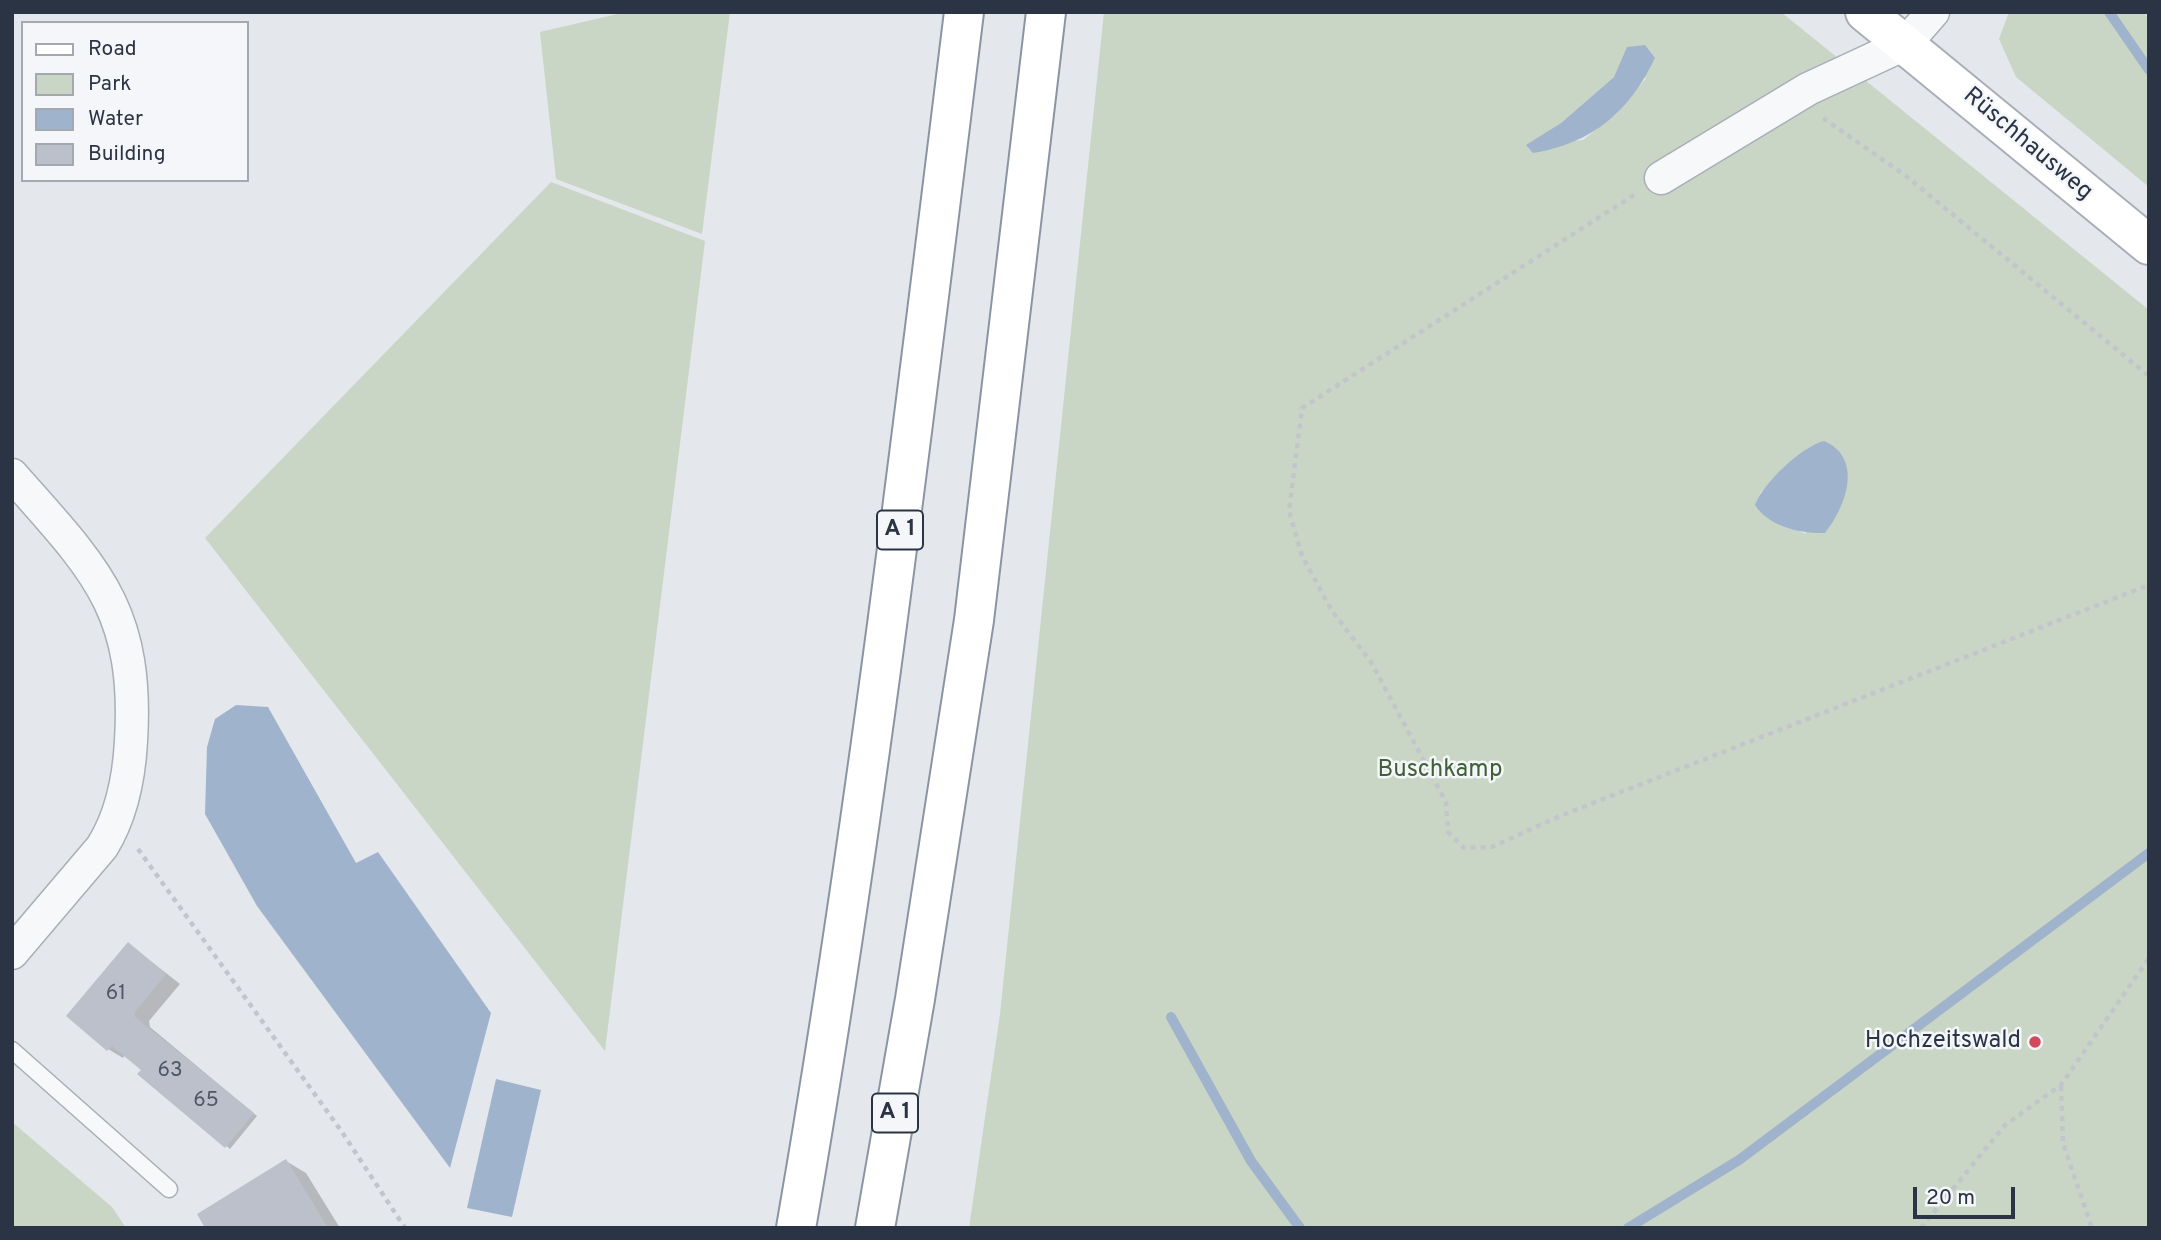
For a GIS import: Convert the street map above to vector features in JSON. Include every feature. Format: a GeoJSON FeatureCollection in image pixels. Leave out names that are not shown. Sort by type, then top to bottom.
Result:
{"type":"FeatureCollection","features":[{"type":"Feature","properties":{"kind":"main road","name":"A 1"},"geometry":{"type":"LineString","coordinates":[[796,1228],[827,1047],[886,646],[964,12]]}},
{"type":"Feature","properties":{"kind":"main road","name":"A 1"},"geometry":{"type":"LineString","coordinates":[[875,1228],[915,999],[974,620],[1046,12]]}},
{"type":"Feature","properties":{"kind":"main road","name":"Rüschhausweg"},"geometry":{"type":"LineString","coordinates":[[1865,12],[2149,245]]}},
{"type":"Feature","properties":{"kind":"street"},"geometry":{"type":"LineString","coordinates":[[1661,178],[1808,89],[1905,44],[1933,12]]}},
{"type":"Feature","properties":{"kind":"street"},"geometry":{"type":"LineString","coordinates":[[12,475],[82,555],[108,594],[124,636],[132,677],[132,718],[124,794],[114,828],[102,847],[12,953]]}},
{"type":"Feature","properties":{"kind":"lane"},"geometry":{"type":"LineString","coordinates":[[12,1050],[169,1189]]}},
{"type":"Feature","properties":{"kind":"path"},"geometry":{"type":"LineString","coordinates":[[1808,89],[1825,120],[1906,176],[2149,376]]}},
{"type":"Feature","properties":{"kind":"path"},"geometry":{"type":"LineString","coordinates":[[1661,178],[1302,408],[1289,511],[1302,556],[1332,611],[1378,674],[1446,802],[1448,832],[1464,848],[1492,847],[1560,816],[2149,585]]}},
{"type":"Feature","properties":{"kind":"path"},"geometry":{"type":"LineString","coordinates":[[114,828],[134,843],[342,1132],[405,1228]]}},
{"type":"Feature","properties":{"kind":"path"},"geometry":{"type":"LineString","coordinates":[[1921,1228],[2005,1125],[2061,1085],[2149,958]]}},
{"type":"Feature","properties":{"kind":"path"},"geometry":{"type":"LineString","coordinates":[[2061,1085],[2063,1143],[2092,1228]]}},
{"type":"Feature","properties":{"kind":"green space"},"geometry":{"type":"Polygon","coordinates":[[[626,12],[730,12],[702,234],[556,179],[540,32],[626,12]]]}},
{"type":"Feature","properties":{"kind":"green space","name":"Buschkamp"},"geometry":{"type":"Polygon","coordinates":[[[1104,12],[1781,12],[2149,310],[2149,1228],[969,1228],[1000,1014],[1104,12]],[[1614,77],[1561,123],[1527,146],[1583,140],[1617,113],[1646,78],[1614,77]],[[1783,471],[1760,493],[1792,528],[1806,534],[1783,471]]]}},
{"type":"Feature","properties":{"kind":"green space"},"geometry":{"type":"Polygon","coordinates":[[[2009,12],[2144,12],[2149,19],[2149,187],[2016,77],[1999,39],[2009,12]]]}},
{"type":"Feature","properties":{"kind":"green space"},"geometry":{"type":"Polygon","coordinates":[[[551,182],[705,241],[605,1051],[205,538],[551,182]]]}},
{"type":"Feature","properties":{"kind":"green space"},"geometry":{"type":"Polygon","coordinates":[[[12,1122],[112,1207],[126,1228],[12,1228],[12,1122]]]}},
{"type":"Feature","properties":{"kind":"water"},"geometry":{"type":"Polygon","coordinates":[[[1645,45],[1655,58],[1645,77],[1621,109],[1607,122],[1574,142],[1533,153],[1526,145],[1561,123],[1614,77],[1627,47],[1645,45]]]}},
{"type":"Feature","properties":{"kind":"water"},"geometry":{"type":"Polygon","coordinates":[[[1824,441],[1844,459],[1847,471],[1844,497],[1825,533],[1787,528],[1761,513],[1755,505],[1766,486],[1805,450],[1824,441]]]}},
{"type":"Feature","properties":{"kind":"water"},"geometry":{"type":"Polygon","coordinates":[[[236,705],[268,707],[356,863],[378,852],[491,1013],[450,1168],[257,906],[205,814],[207,747],[215,719],[236,705]]]}},
{"type":"Feature","properties":{"kind":"water"},"geometry":{"type":"Polygon","coordinates":[[[496,1079],[541,1090],[512,1217],[467,1208],[496,1079]]]}},
{"type":"Feature","properties":{"kind":"building"},"geometry":{"type":"Polygon","coordinates":[[[128,942],[166,974],[135,1012],[135,1017],[254,1113],[225,1148],[137,1074],[141,1070],[112,1046],[107,1051],[66,1016],[128,942]]]}},
{"type":"Feature","properties":{"kind":"building"},"geometry":{"type":"Polygon","coordinates":[[[286,1159],[328,1228],[205,1228],[197,1214],[286,1159]]]}},
{"type":"Feature","properties":{"kind":"waterway"},"geometry":{"type":"LineString","coordinates":[[2109,12],[2149,70]]}},
{"type":"Feature","properties":{"kind":"waterway"},"geometry":{"type":"LineString","coordinates":[[1628,1228],[1739,1160],[2149,853]]}},
{"type":"Feature","properties":{"kind":"waterway"},"geometry":{"type":"LineString","coordinates":[[1171,1017],[1251,1161],[1300,1228]]}},
{"type":"Feature","properties":{"kind":"place","name":"Hochzeitswald"},"geometry":{"type":"Point","coordinates":[2035,1042]}}]}
